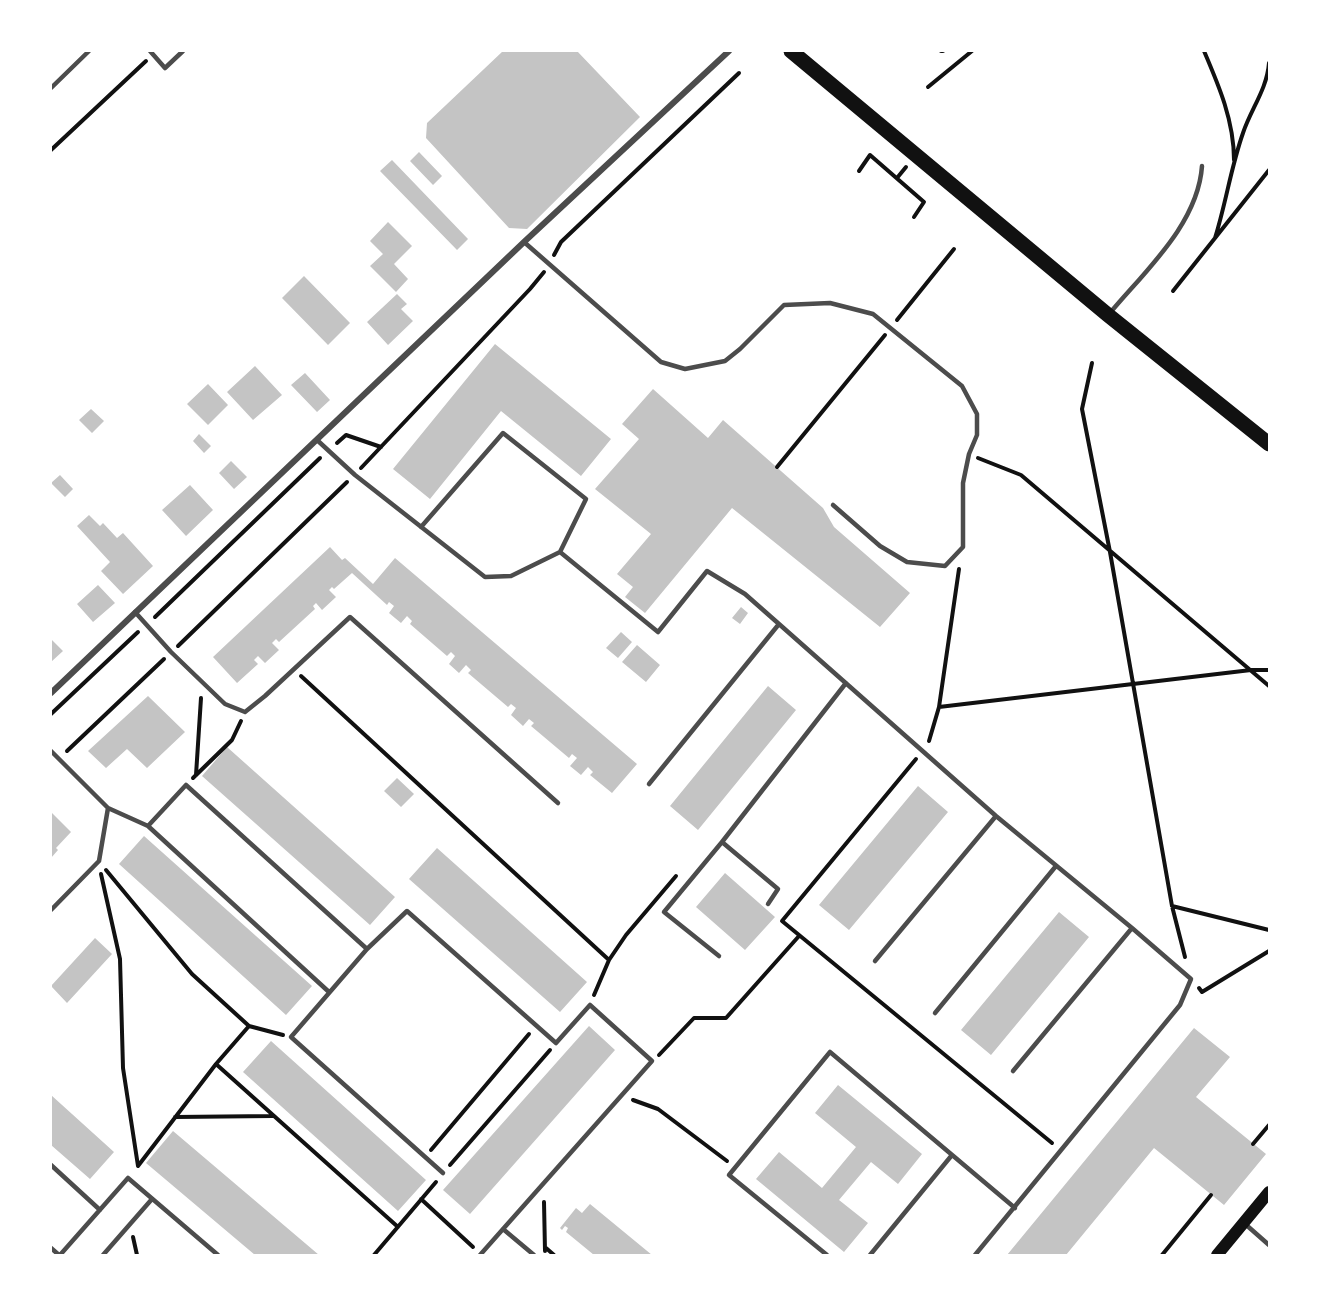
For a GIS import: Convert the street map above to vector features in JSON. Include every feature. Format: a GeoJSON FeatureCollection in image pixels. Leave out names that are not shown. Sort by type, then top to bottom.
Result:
{"type":"FeatureCollection","features":[{"type":"Feature","properties":{"kind":"main road"},"geometry":{"type":"LineString","coordinates":[[791,51],[1108,315],[1269,444]]}},
{"type":"Feature","properties":{"kind":"main road"},"geometry":{"type":"LineString","coordinates":[[1217,1255],[1269,1192]]}},
{"type":"Feature","properties":{"kind":"street"},"geometry":{"type":"LineString","coordinates":[[51,693],[524,242],[729,51]]}},
{"type":"Feature","properties":{"kind":"lane"},"geometry":{"type":"LineString","coordinates":[[51,88],[89,51]]}},
{"type":"Feature","properties":{"kind":"lane"},"geometry":{"type":"LineString","coordinates":[[151,53],[165,68],[183,51]]}},
{"type":"Feature","properties":{"kind":"lane"},"geometry":{"type":"LineString","coordinates":[[1108,315],[1171,242],[1182,225],[1195,200],[1202,166]]}},
{"type":"Feature","properties":{"kind":"lane"},"geometry":{"type":"LineString","coordinates":[[524,242],[661,362],[685,369],[725,361],[784,304],[830,303],[873,314],[962,386],[977,414],[977,435],[969,454],[963,483],[963,547],[945,566],[907,562],[880,546],[833,505]]}},
{"type":"Feature","properties":{"kind":"lane"},"geometry":{"type":"LineString","coordinates":[[317,440],[355,475],[421,527],[485,577],[511,576],[560,552],[586,498],[503,433],[421,527]]}},
{"type":"Feature","properties":{"kind":"lane"},"geometry":{"type":"LineString","coordinates":[[560,552],[658,632],[706,571],[745,594],[996,816],[1191,979],[1180,1005],[975,1255]]}},
{"type":"Feature","properties":{"kind":"lane"},"geometry":{"type":"LineString","coordinates":[[135,612],[171,652],[225,704],[245,712],[350,617],[558,803]]}},
{"type":"Feature","properties":{"kind":"lane"},"geometry":{"type":"LineString","coordinates":[[649,784],[779,624]]}},
{"type":"Feature","properties":{"kind":"lane"},"geometry":{"type":"LineString","coordinates":[[719,956],[664,912],[722,842],[846,683]]}},
{"type":"Feature","properties":{"kind":"lane"},"geometry":{"type":"LineString","coordinates":[[51,751],[108,808],[148,826],[328,992]]}},
{"type":"Feature","properties":{"kind":"lane"},"geometry":{"type":"LineString","coordinates":[[148,826],[186,785],[367,949]]}},
{"type":"Feature","properties":{"kind":"lane"},"geometry":{"type":"LineString","coordinates":[[51,910],[99,861],[108,808]]}},
{"type":"Feature","properties":{"kind":"lane"},"geometry":{"type":"LineString","coordinates":[[875,961],[996,816]]}},
{"type":"Feature","properties":{"kind":"lane"},"geometry":{"type":"LineString","coordinates":[[722,842],[778,889],[768,904]]}},
{"type":"Feature","properties":{"kind":"lane"},"geometry":{"type":"LineString","coordinates":[[935,1013],[1056,866]]}},
{"type":"Feature","properties":{"kind":"lane"},"geometry":{"type":"LineString","coordinates":[[443,1173],[291,1037],[367,949],[407,911],[556,1043],[590,1005],[652,1061],[480,1255]]}},
{"type":"Feature","properties":{"kind":"lane"},"geometry":{"type":"LineString","coordinates":[[1013,1071],[1132,928]]}},
{"type":"Feature","properties":{"kind":"lane"},"geometry":{"type":"LineString","coordinates":[[827,1255],[729,1175],[830,1052],[1015,1208]]}},
{"type":"Feature","properties":{"kind":"lane"},"geometry":{"type":"LineString","coordinates":[[870,1255],[952,1155]]}},
{"type":"Feature","properties":{"kind":"lane"},"geometry":{"type":"LineString","coordinates":[[51,1165],[100,1210]]}},
{"type":"Feature","properties":{"kind":"lane"},"geometry":{"type":"LineString","coordinates":[[51,1248],[59,1255],[128,1178],[218,1255]]}},
{"type":"Feature","properties":{"kind":"lane"},"geometry":{"type":"LineString","coordinates":[[103,1255],[152,1199]]}},
{"type":"Feature","properties":{"kind":"lane"},"geometry":{"type":"LineString","coordinates":[[1244,1223],[1269,1245]]}},
{"type":"Feature","properties":{"kind":"lane"},"geometry":{"type":"LineString","coordinates":[[503,1229],[534,1255]]}},
{"type":"Feature","properties":{"kind":"lane"},"geometry":{"type":"LineString","coordinates":[[980,1249],[987,1255]]}},
{"type":"Feature","properties":{"kind":"path"},"geometry":{"type":"LineString","coordinates":[[928,87],[972,51]]}},
{"type":"Feature","properties":{"kind":"path"},"geometry":{"type":"LineString","coordinates":[[1204,51],[1218,82],[1234,138],[1234,167]]}},
{"type":"Feature","properties":{"kind":"path"},"geometry":{"type":"LineString","coordinates":[[51,150],[151,53]]}},
{"type":"Feature","properties":{"kind":"path"},"geometry":{"type":"LineString","coordinates":[[1215,238],[1244,131],[1259,100],[1269,63]]}},
{"type":"Feature","properties":{"kind":"path"},"geometry":{"type":"LineString","coordinates":[[59,759],[355,475],[531,289],[549,265],[561,242],[739,73]]}},
{"type":"Feature","properties":{"kind":"path"},"geometry":{"type":"LineString","coordinates":[[859,171],[870,155],[924,202],[914,217]]}},
{"type":"Feature","properties":{"kind":"path"},"geometry":{"type":"LineString","coordinates":[[1173,291],[1269,170]]}},
{"type":"Feature","properties":{"kind":"path"},"geometry":{"type":"LineString","coordinates":[[777,467],[954,249]]}},
{"type":"Feature","properties":{"kind":"path"},"geometry":{"type":"LineString","coordinates":[[1092,363],[1082,409],[1110,552],[1172,906],[1191,979],[1202,992],[1269,951]]}},
{"type":"Feature","properties":{"kind":"path"},"geometry":{"type":"LineString","coordinates":[[51,714],[346,435],[381,447]]}},
{"type":"Feature","properties":{"kind":"path"},"geometry":{"type":"LineString","coordinates":[[969,454],[1021,475],[1269,686]]}},
{"type":"Feature","properties":{"kind":"path"},"geometry":{"type":"LineString","coordinates":[[294,670],[609,960],[590,1005]]}},
{"type":"Feature","properties":{"kind":"path"},"geometry":{"type":"LineString","coordinates":[[939,707],[1251,670],[1269,670]]}},
{"type":"Feature","properties":{"kind":"path"},"geometry":{"type":"LineString","coordinates":[[196,775],[202,682]]}},
{"type":"Feature","properties":{"kind":"path"},"geometry":{"type":"LineString","coordinates":[[186,785],[232,740],[245,712]]}},
{"type":"Feature","properties":{"kind":"path"},"geometry":{"type":"LineString","coordinates":[[99,861],[192,974],[249,1026],[291,1037]]}},
{"type":"Feature","properties":{"kind":"path"},"geometry":{"type":"LineString","coordinates":[[99,861],[120,958],[123,1068],[138,1166]]}},
{"type":"Feature","properties":{"kind":"path"},"geometry":{"type":"LineString","coordinates":[[1172,906],[1269,930]]}},
{"type":"Feature","properties":{"kind":"path"},"geometry":{"type":"LineString","coordinates":[[782,921],[1062,1151]]}},
{"type":"Feature","properties":{"kind":"path"},"geometry":{"type":"LineString","coordinates":[[652,1061],[694,1018],[726,1018],[799,936]]}},
{"type":"Feature","properties":{"kind":"path"},"geometry":{"type":"LineString","coordinates":[[425,1157],[536,1025]]}},
{"type":"Feature","properties":{"kind":"path"},"geometry":{"type":"LineString","coordinates":[[128,1178],[216,1064],[249,1026]]}},
{"type":"Feature","properties":{"kind":"path"},"geometry":{"type":"LineString","coordinates":[[374,1255],[556,1043]]}},
{"type":"Feature","properties":{"kind":"path"},"geometry":{"type":"LineString","coordinates":[[216,1064],[398,1227]]}},
{"type":"Feature","properties":{"kind":"path"},"geometry":{"type":"LineString","coordinates":[[621,1096],[658,1109],[736,1167]]}},
{"type":"Feature","properties":{"kind":"path"},"geometry":{"type":"LineString","coordinates":[[175,1117],[273,1116]]}},
{"type":"Feature","properties":{"kind":"path"},"geometry":{"type":"LineString","coordinates":[[1253,1144],[1269,1125]]}},
{"type":"Feature","properties":{"kind":"path"},"geometry":{"type":"LineString","coordinates":[[543,1183],[545,1255]]}},
{"type":"Feature","properties":{"kind":"path"},"geometry":{"type":"LineString","coordinates":[[1162,1255],[1211,1195]]}},
{"type":"Feature","properties":{"kind":"path"},"geometry":{"type":"LineString","coordinates":[[421,1199],[480,1255]]}},
{"type":"Feature","properties":{"kind":"path"},"geometry":{"type":"LineString","coordinates":[[545,1247],[554,1255]]}},
{"type":"Feature","properties":{"kind":"building"},"geometry":{"type":"Polygon","coordinates":[[[503,51],[577,51],[640,117],[527,229],[509,228],[426,138],[427,123],[503,51]]]}},
{"type":"Feature","properties":{"kind":"building"},"geometry":{"type":"Polygon","coordinates":[[[419,152],[442,176],[433,185],[410,161],[419,152]]]}},
{"type":"Feature","properties":{"kind":"building"},"geometry":{"type":"Polygon","coordinates":[[[392,160],[468,239],[457,250],[380,171],[392,160]]]}},
{"type":"Feature","properties":{"kind":"building"},"geometry":{"type":"Polygon","coordinates":[[[388,222],[412,246],[394,264],[408,279],[396,292],[370,266],[383,254],[370,241],[388,222]]]}},
{"type":"Feature","properties":{"kind":"building"},"geometry":{"type":"Polygon","coordinates":[[[304,276],[350,323],[328,345],[282,298],[304,276]]]}},
{"type":"Feature","properties":{"kind":"building"},"geometry":{"type":"Polygon","coordinates":[[[397,294],[407,304],[401,309],[413,321],[388,345],[367,322],[397,294]]]}},
{"type":"Feature","properties":{"kind":"building"},"geometry":{"type":"Polygon","coordinates":[[[495,344],[611,439],[581,476],[501,411],[430,499],[393,469],[495,344]]]}},
{"type":"Feature","properties":{"kind":"building"},"geometry":{"type":"Polygon","coordinates":[[[255,366],[282,395],[253,420],[227,392],[255,366]]]}},
{"type":"Feature","properties":{"kind":"building"},"geometry":{"type":"Polygon","coordinates":[[[305,373],[330,400],[317,412],[291,385],[305,373]]]}},
{"type":"Feature","properties":{"kind":"building"},"geometry":{"type":"Polygon","coordinates":[[[208,384],[228,405],[208,425],[187,404],[208,384]]]}},
{"type":"Feature","properties":{"kind":"building"},"geometry":{"type":"Polygon","coordinates":[[[653,389],[708,438],[723,420],[823,508],[834,527],[910,593],[880,627],[732,508],[645,613],[625,597],[633,587],[617,574],[651,534],[595,489],[639,439],[622,424],[653,389]]]}},
{"type":"Feature","properties":{"kind":"building"},"geometry":{"type":"Polygon","coordinates":[[[91,409],[104,421],[92,433],[79,420],[91,409]]]}},
{"type":"Feature","properties":{"kind":"building"},"geometry":{"type":"Polygon","coordinates":[[[199,434],[211,446],[204,453],[193,441],[199,434]]]}},
{"type":"Feature","properties":{"kind":"building"},"geometry":{"type":"Polygon","coordinates":[[[231,461],[247,477],[234,489],[219,473],[231,461]]]}},
{"type":"Feature","properties":{"kind":"building"},"geometry":{"type":"Polygon","coordinates":[[[60,475],[73,489],[65,497],[51,483],[60,475]]]}},
{"type":"Feature","properties":{"kind":"building"},"geometry":{"type":"Polygon","coordinates":[[[190,485],[213,510],[186,536],[162,510],[190,485]]]}},
{"type":"Feature","properties":{"kind":"building"},"geometry":{"type":"Polygon","coordinates":[[[89,515],[100,526],[103,523],[117,538],[123,533],[153,566],[123,594],[101,571],[110,562],[77,526],[89,515]]]}},
{"type":"Feature","properties":{"kind":"building"},"geometry":{"type":"Polygon","coordinates":[[[330,547],[342,560],[345,558],[373,584],[395,558],[637,764],[612,793],[590,775],[593,772],[588,767],[581,775],[570,766],[577,758],[572,754],[569,758],[531,726],[534,723],[529,719],[523,726],[511,715],[516,708],[511,704],[508,707],[468,673],[471,670],[466,665],[459,673],[449,664],[455,656],[451,652],[447,656],[410,624],[412,621],[407,616],[401,623],[389,613],[394,606],[389,602],[387,605],[352,573],[334,589],[332,587],[329,590],[336,597],[322,610],[316,603],[313,606],[315,609],[279,642],[276,639],[272,643],[279,650],[265,663],[258,656],[254,660],[258,664],[237,683],[213,657],[330,547]]]}},
{"type":"Feature","properties":{"kind":"building"},"geometry":{"type":"Polygon","coordinates":[[[98,585],[115,603],[93,622],[77,604],[98,585]]]}},
{"type":"Feature","properties":{"kind":"building"},"geometry":{"type":"Polygon","coordinates":[[[741,607],[748,613],[740,624],[732,618],[741,607]]]}},
{"type":"Feature","properties":{"kind":"building"},"geometry":{"type":"Polygon","coordinates":[[[621,632],[632,642],[618,658],[606,648],[621,632]]]}},
{"type":"Feature","properties":{"kind":"building"},"geometry":{"type":"Polygon","coordinates":[[[51,639],[63,651],[51,662],[51,639]]]}},
{"type":"Feature","properties":{"kind":"building"},"geometry":{"type":"Polygon","coordinates":[[[637,645],[660,665],[646,682],[622,662],[637,645]]]}},
{"type":"Feature","properties":{"kind":"building"},"geometry":{"type":"Polygon","coordinates":[[[768,686],[796,710],[698,830],[670,806],[768,686]]]}},
{"type":"Feature","properties":{"kind":"building"},"geometry":{"type":"Polygon","coordinates":[[[148,696],[185,732],[147,768],[127,749],[106,768],[88,751],[148,696]]]}},
{"type":"Feature","properties":{"kind":"building"},"geometry":{"type":"Polygon","coordinates":[[[227,747],[395,897],[370,925],[202,776],[227,747]]]}},
{"type":"Feature","properties":{"kind":"building"},"geometry":{"type":"Polygon","coordinates":[[[397,778],[414,794],[401,807],[384,791],[397,778]]]}},
{"type":"Feature","properties":{"kind":"building"},"geometry":{"type":"Polygon","coordinates":[[[918,786],[948,812],[849,930],[819,905],[918,786]]]}},
{"type":"Feature","properties":{"kind":"building"},"geometry":{"type":"Polygon","coordinates":[[[51,812],[71,832],[56,848],[58,850],[51,858],[51,812]]]}},
{"type":"Feature","properties":{"kind":"building"},"geometry":{"type":"Polygon","coordinates":[[[144,836],[312,986],[286,1015],[119,864],[144,836]]]}},
{"type":"Feature","properties":{"kind":"building"},"geometry":{"type":"Polygon","coordinates":[[[437,848],[587,982],[560,1012],[409,879],[437,848]]]}},
{"type":"Feature","properties":{"kind":"building"},"geometry":{"type":"Polygon","coordinates":[[[725,873],[775,917],[745,950],[696,907],[725,873]]]}},
{"type":"Feature","properties":{"kind":"building"},"geometry":{"type":"Polygon","coordinates":[[[1059,912],[1089,937],[991,1055],[961,1030],[1059,912]]]}},
{"type":"Feature","properties":{"kind":"building"},"geometry":{"type":"Polygon","coordinates":[[[95,938],[112,954],[67,1003],[51,986],[95,938]]]}},
{"type":"Feature","properties":{"kind":"building"},"geometry":{"type":"Polygon","coordinates":[[[589,1026],[615,1050],[470,1214],[443,1190],[589,1026]]]}},
{"type":"Feature","properties":{"kind":"building"},"geometry":{"type":"Polygon","coordinates":[[[1194,1028],[1230,1057],[1196,1097],[1266,1154],[1224,1205],[1154,1148],[1066,1255],[1007,1255],[1194,1028]]]}},
{"type":"Feature","properties":{"kind":"building"},"geometry":{"type":"Polygon","coordinates":[[[271,1041],[426,1180],[398,1211],[243,1072],[271,1041]]]}},
{"type":"Feature","properties":{"kind":"building"},"geometry":{"type":"Polygon","coordinates":[[[838,1085],[922,1154],[898,1184],[871,1162],[839,1200],[868,1223],[844,1252],[756,1179],[779,1152],[822,1188],[856,1147],[815,1113],[838,1085]]]}},
{"type":"Feature","properties":{"kind":"building"},"geometry":{"type":"Polygon","coordinates":[[[51,1095],[114,1152],[90,1179],[51,1145],[51,1095]]]}},
{"type":"Feature","properties":{"kind":"building"},"geometry":{"type":"Polygon","coordinates":[[[173,1131],[319,1255],[255,1255],[146,1163],[173,1131]]]}},
{"type":"Feature","properties":{"kind":"building"},"geometry":{"type":"Polygon","coordinates":[[[590,1204],[652,1255],[594,1255],[566,1232],[568,1228],[565,1226],[562,1230],[560,1228],[576,1208],[582,1213],[590,1204]]]}}]}
